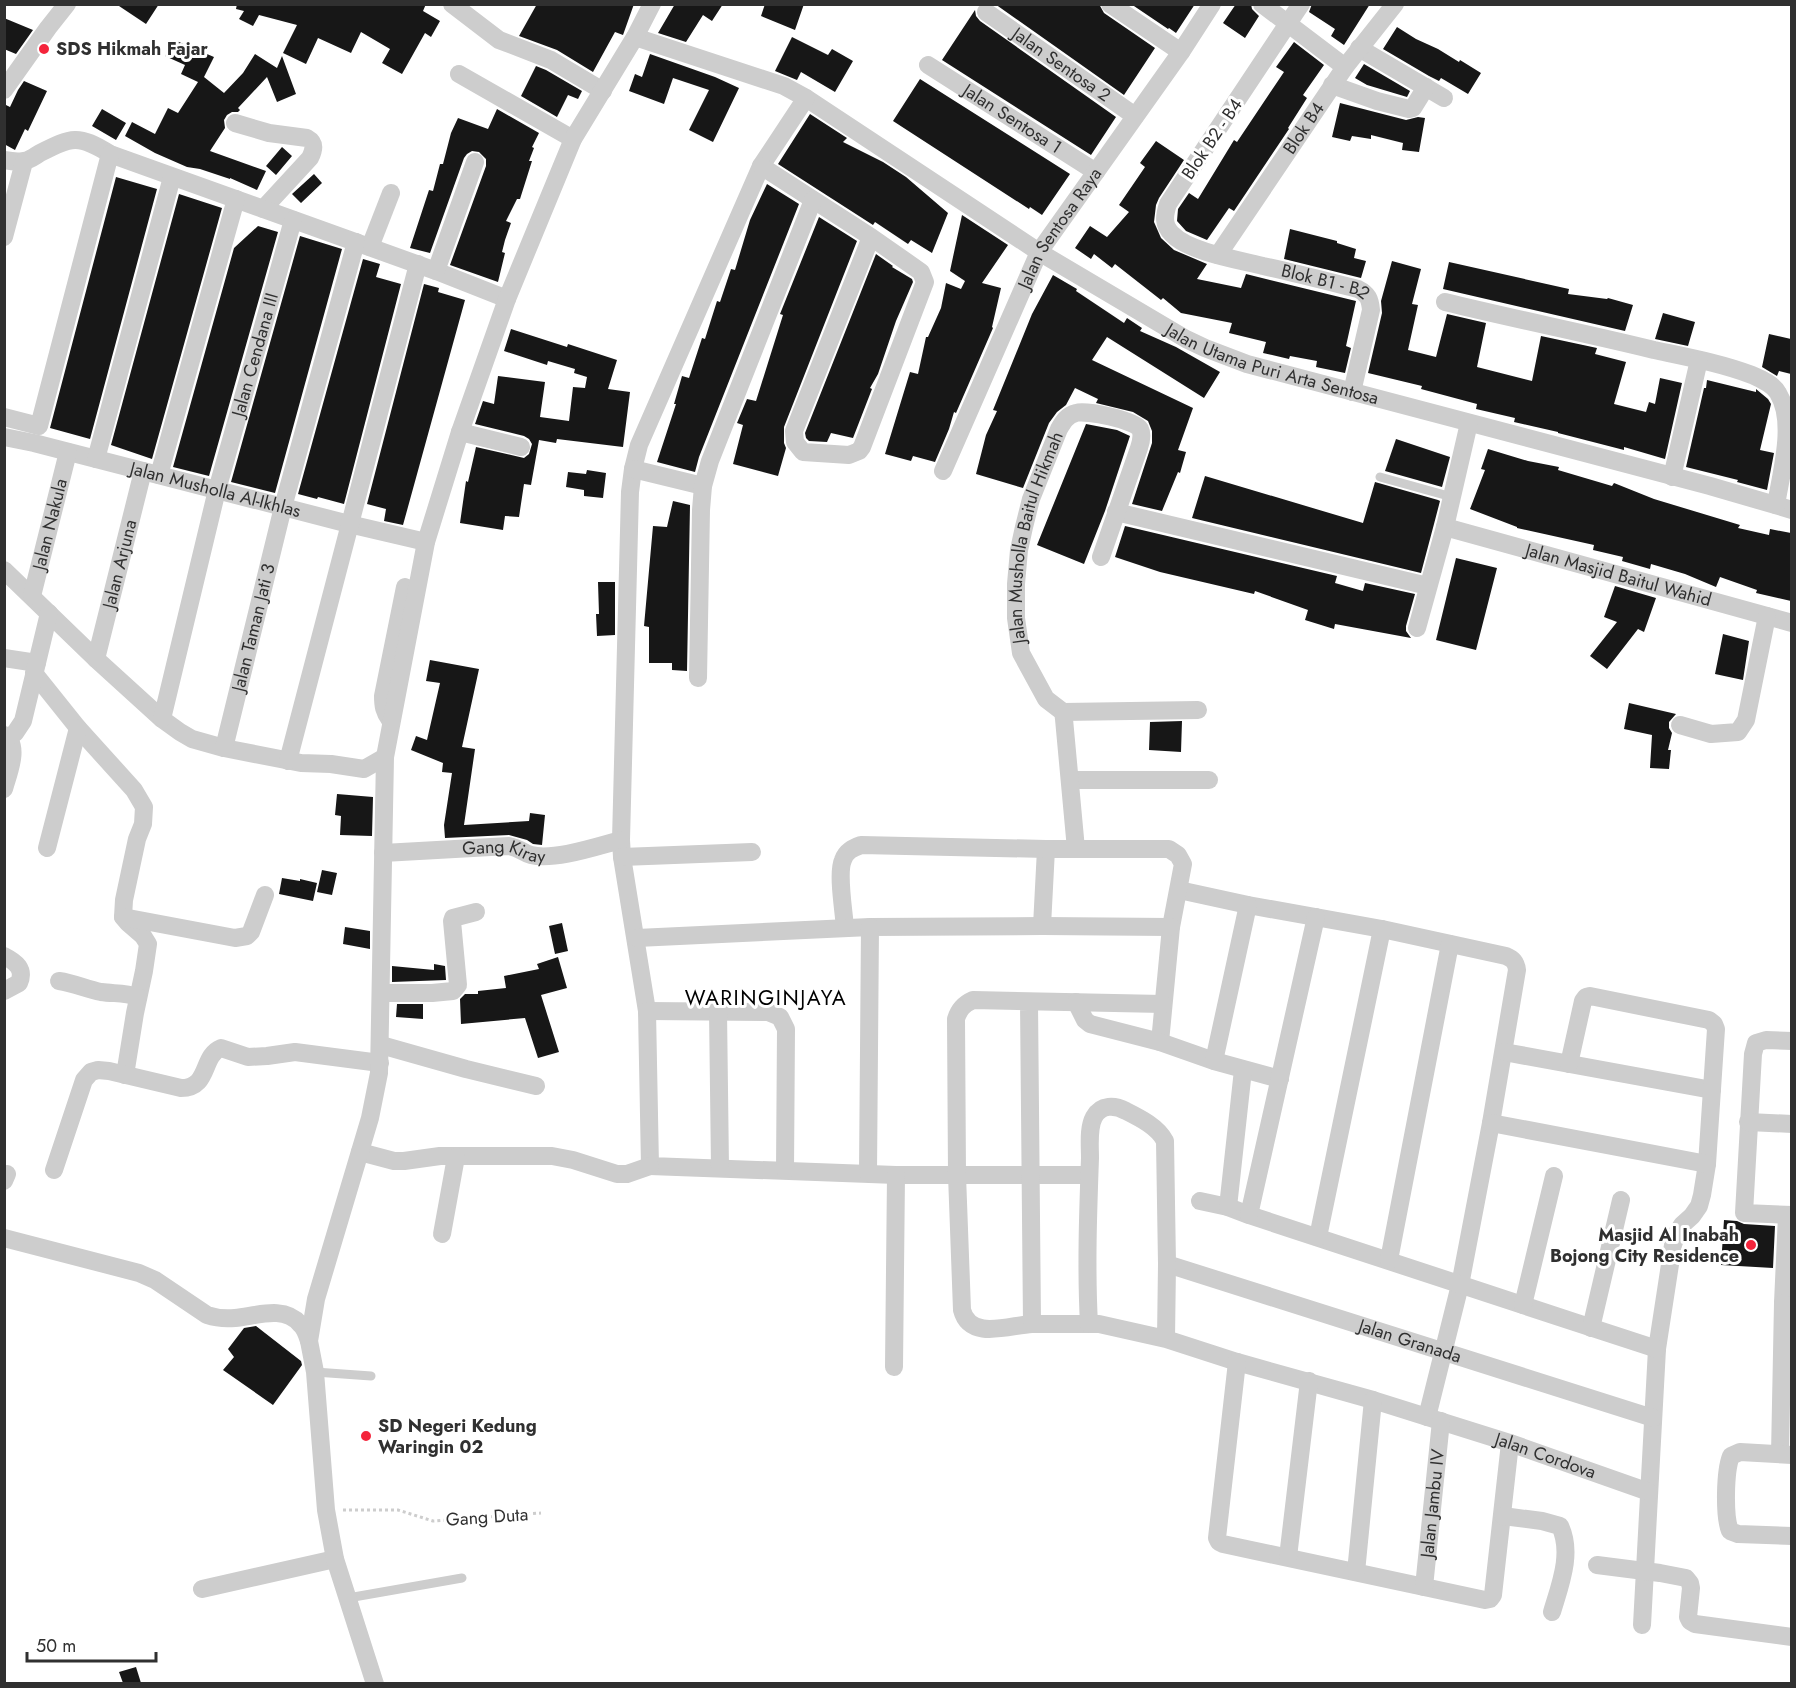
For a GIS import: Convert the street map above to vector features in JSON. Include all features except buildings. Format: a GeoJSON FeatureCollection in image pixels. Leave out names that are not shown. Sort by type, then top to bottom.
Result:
{"type":"FeatureCollection","features":[{"type":"Feature","properties":{"kind":"street"},"geometry":{"type":"LineString","coordinates":[[4,90],[68,4]]}},
{"type":"Feature","properties":{"kind":"street"},"geometry":{"type":"LineString","coordinates":[[452,4],[499,40],[551,60],[603,91]]}},
{"type":"Feature","properties":{"kind":"street"},"geometry":{"type":"LineString","coordinates":[[309,1341],[316,1299],[375,1095],[380,1054],[385,757],[420,540],[507,299],[573,139],[652,4]]}},
{"type":"Feature","properties":{"kind":"street"},"geometry":{"type":"LineString","coordinates":[[1110,4],[1181,52]]}},
{"type":"Feature","properties":{"kind":"street","name":"Jalan Sentosa Raya"},"geometry":{"type":"LineString","coordinates":[[943,471],[1039,252],[1181,52],[1212,4]]}},
{"type":"Feature","properties":{"kind":"street"},"geometry":{"type":"LineString","coordinates":[[1262,4],[1345,67]]}},
{"type":"Feature","properties":{"kind":"street","name":"Blok B2 - B4"},"geometry":{"type":"LineString","coordinates":[[1218,255],[1187,244],[1173,235],[1165,225],[1168,204],[1301,4]]}},
{"type":"Feature","properties":{"kind":"street","name":"Blok B4"},"geometry":{"type":"LineString","coordinates":[[1218,255],[1332,85],[1395,4]]}},
{"type":"Feature","properties":{"kind":"street","name":"Jalan Sentosa 2"},"geometry":{"type":"LineString","coordinates":[[986,12],[1135,116]]}},
{"type":"Feature","properties":{"kind":"street","name":"Jalan Utama Puri Arta Sentosa"},"geometry":{"type":"LineString","coordinates":[[635,36],[784,86],[806,98],[1039,252],[1205,348],[1247,364],[1784,507]]}},
{"type":"Feature","properties":{"kind":"street"},"geometry":{"type":"LineString","coordinates":[[1359,48],[1444,98]]}},
{"type":"Feature","properties":{"kind":"street","name":"Jalan Sentosa 1"},"geometry":{"type":"LineString","coordinates":[[928,65],[1096,172]]}},
{"type":"Feature","properties":{"kind":"street"},"geometry":{"type":"LineString","coordinates":[[459,74],[573,139]]}},
{"type":"Feature","properties":{"kind":"street"},"geometry":{"type":"LineString","coordinates":[[1332,85],[1377,101],[1409,109],[1413,108],[1426,87]]}},
{"type":"Feature","properties":{"kind":"street"},"geometry":{"type":"LineString","coordinates":[[650,1166],[647,1011],[622,848],[630,492],[633,469],[639,445],[761,166],[806,98]]}},
{"type":"Feature","properties":{"kind":"street"},"geometry":{"type":"LineString","coordinates":[[235,123],[269,133],[307,138],[313,144],[314,148],[310,158],[264,209]]}},
{"type":"Feature","properties":{"kind":"street"},"geometry":{"type":"LineString","coordinates":[[4,160],[24,162],[60,144],[76,139],[90,142],[110,154],[418,264],[507,299]]}},
{"type":"Feature","properties":{"kind":"street"},"geometry":{"type":"LineString","coordinates":[[4,417],[39,426],[110,154]]}},
{"type":"Feature","properties":{"kind":"street"},"geometry":{"type":"LineString","coordinates":[[4,237],[24,162]]}},
{"type":"Feature","properties":{"kind":"street"},"geometry":{"type":"LineString","coordinates":[[436,271],[475,162]]}},
{"type":"Feature","properties":{"kind":"street"},"geometry":{"type":"LineString","coordinates":[[761,166],[871,237],[921,272],[924,277],[924,288],[859,451],[849,455],[803,452],[795,442],[794,431],[871,237]]}},
{"type":"Feature","properties":{"kind":"street"},"geometry":{"type":"LineString","coordinates":[[96,459],[172,177]]}},
{"type":"Feature","properties":{"kind":"street","name":"Jalan Taman Jati 3"},"geometry":{"type":"LineString","coordinates":[[224,748],[283,507],[363,245],[391,193]]}},
{"type":"Feature","properties":{"kind":"street","name":"Jalan Arjuna"},"geometry":{"type":"LineString","coordinates":[[96,659],[236,199]]}},
{"type":"Feature","properties":{"kind":"street"},"geometry":{"type":"LineString","coordinates":[[698,678],[703,486],[710,461],[813,200]]}},
{"type":"Feature","properties":{"kind":"street","name":"Jalan Cendana III"},"geometry":{"type":"LineString","coordinates":[[162,719],[217,490],[293,220]]}},
{"type":"Feature","properties":{"kind":"street","name":"Blok B1 - B2"},"geometry":{"type":"LineString","coordinates":[[1218,255],[1358,289],[1366,293],[1370,300],[1371,310],[1353,392]]}},
{"type":"Feature","properties":{"kind":"street"},"geometry":{"type":"LineString","coordinates":[[288,761],[418,264]]}},
{"type":"Feature","properties":{"kind":"street"},"geometry":{"type":"LineString","coordinates":[[1444,302],[1700,360],[1768,383],[1777,390],[1784,405],[1786,445],[1784,507]]}},
{"type":"Feature","properties":{"kind":"street"},"geometry":{"type":"LineString","coordinates":[[1672,477],[1700,360]]}},
{"type":"Feature","properties":{"kind":"street","name":"Jalan Musholla Baitul Hikmah"},"geometry":{"type":"LineString","coordinates":[[1063,712],[1046,699],[1021,652],[1016,618],[1016,584],[1019,549],[1031,499],[1059,429],[1065,419],[1074,413],[1082,412],[1129,421],[1141,430],[1139,448],[1101,557]]}},
{"type":"Feature","properties":{"kind":"street"},"geometry":{"type":"LineString","coordinates":[[1417,628],[1445,527],[1469,423]]}},
{"type":"Feature","properties":{"kind":"street"},"geometry":{"type":"LineString","coordinates":[[460,432],[521,447]]}},
{"type":"Feature","properties":{"kind":"street","name":"Jalan Musholla Al-Ikhlas"},"geometry":{"type":"LineString","coordinates":[[4,437],[420,540]]}},
{"type":"Feature","properties":{"kind":"street","name":"Jalan Nakula"},"geometry":{"type":"LineString","coordinates":[[32,596],[68,452]]}},
{"type":"Feature","properties":{"kind":"street"},"geometry":{"type":"LineString","coordinates":[[633,469],[703,486]]}},
{"type":"Feature","properties":{"kind":"street"},"geometry":{"type":"LineString","coordinates":[[1116,512],[1428,586]]}},
{"type":"Feature","properties":{"kind":"street","name":"Jalan Masjid Baitul Wahid"},"geometry":{"type":"LineString","coordinates":[[1445,527],[1791,623]]}},
{"type":"Feature","properties":{"kind":"street"},"geometry":{"type":"LineString","coordinates":[[4,570],[162,719],[192,739],[288,761],[364,769],[385,757]]}},
{"type":"Feature","properties":{"kind":"street"},"geometry":{"type":"LineString","coordinates":[[4,789],[13,746],[6,736],[15,734],[23,721],[49,613]]}},
{"type":"Feature","properties":{"kind":"street"},"geometry":{"type":"LineString","coordinates":[[1680,726],[1712,734],[1738,732],[1746,720],[1767,616]]}},
{"type":"Feature","properties":{"kind":"street"},"geometry":{"type":"LineString","coordinates":[[4,658],[36,668],[78,728],[134,790],[144,807],[143,824],[137,839],[124,900],[123,917],[148,944],[125,1075]]}},
{"type":"Feature","properties":{"kind":"street"},"geometry":{"type":"LineString","coordinates":[[1076,849],[1063,712],[1198,710]]}},
{"type":"Feature","properties":{"kind":"street"},"geometry":{"type":"LineString","coordinates":[[47,848],[78,728]]}},
{"type":"Feature","properties":{"kind":"street"},"geometry":{"type":"LineString","coordinates":[[1070,780],[1209,780]]}},
{"type":"Feature","properties":{"kind":"street"},"geometry":{"type":"LineString","coordinates":[[845,928],[840,868],[846,853],[861,845],[1169,849],[1178,855],[1183,864],[1171,927],[1160,1042]]}},
{"type":"Feature","properties":{"kind":"street","name":"Gang Kiray"},"geometry":{"type":"LineString","coordinates":[[384,853],[509,846],[530,855],[540,856],[622,848],[752,852]]}},
{"type":"Feature","properties":{"kind":"street"},"geometry":{"type":"LineString","coordinates":[[1042,926],[1046,849]]}},
{"type":"Feature","properties":{"kind":"street"},"geometry":{"type":"LineString","coordinates":[[1179,890],[1450,944],[1389,1260]]}},
{"type":"Feature","properties":{"kind":"street"},"geometry":{"type":"LineString","coordinates":[[123,917],[242,938],[251,932],[265,895]]}},
{"type":"Feature","properties":{"kind":"street"},"geometry":{"type":"LineString","coordinates":[[1214,1061],[1248,905]]}},
{"type":"Feature","properties":{"kind":"street"},"geometry":{"type":"LineString","coordinates":[[381,993],[453,991],[458,985],[452,921],[453,918],[476,912]]}},
{"type":"Feature","properties":{"kind":"street"},"geometry":{"type":"LineString","coordinates":[[1249,1215],[1316,917]]}},
{"type":"Feature","properties":{"kind":"street"},"geometry":{"type":"LineString","coordinates":[[637,938],[870,927],[1171,927]]}},
{"type":"Feature","properties":{"kind":"street"},"geometry":{"type":"LineString","coordinates":[[868,1173],[870,927]]}},
{"type":"Feature","properties":{"kind":"street"},"geometry":{"type":"LineString","coordinates":[[1318,1237],[1382,929]]}},
{"type":"Feature","properties":{"kind":"street","name":"Jalan Jambu IV"},"geometry":{"type":"LineString","coordinates":[[1424,1587],[1434,1419],[1443,1352],[1460,1285],[1504,1052],[1517,970],[1512,958],[1450,944]]}},
{"type":"Feature","properties":{"kind":"street"},"geometry":{"type":"LineString","coordinates":[[4,956],[15,961],[21,972],[19,983],[4,992]]}},
{"type":"Feature","properties":{"kind":"street"},"geometry":{"type":"LineString","coordinates":[[59,981],[102,992],[122,992],[138,997]]}},
{"type":"Feature","properties":{"kind":"street"},"geometry":{"type":"LineString","coordinates":[[1569,1064],[1583,1001],[1590,996],[1709,1020],[1716,1029],[1707,1164],[1699,1206],[1682,1225],[1673,1245],[1658,1349],[1642,1625]]}},
{"type":"Feature","properties":{"kind":"street"},"geometry":{"type":"LineString","coordinates":[[957,1175],[956,1019],[959,1010],[966,1003],[973,1000],[1163,1004]]}},
{"type":"Feature","properties":{"kind":"street"},"geometry":{"type":"LineString","coordinates":[[1029,1002],[1032,1324]]}},
{"type":"Feature","properties":{"kind":"street"},"geometry":{"type":"LineString","coordinates":[[1076,1002],[1085,1020],[1090,1024],[1160,1042],[1243,1070],[1280,1079]]}},
{"type":"Feature","properties":{"kind":"street"},"geometry":{"type":"LineString","coordinates":[[647,1011],[768,1012],[780,1017],[786,1029],[785,1170]]}},
{"type":"Feature","properties":{"kind":"street"},"geometry":{"type":"LineString","coordinates":[[718,1011],[720,1167]]}},
{"type":"Feature","properties":{"kind":"street"},"geometry":{"type":"LineString","coordinates":[[1791,1041],[1766,1040],[1756,1043],[1753,1054],[1748,1122],[1744,1213],[1789,1215],[1786,1454],[1740,1452],[1731,1456],[1727,1465],[1726,1521],[1730,1531],[1738,1534],[1791,1536]]}},
{"type":"Feature","properties":{"kind":"street"},"geometry":{"type":"LineString","coordinates":[[54,1170],[80,1090],[87,1075],[91,1072],[98,1070],[189,1088],[196,1084],[212,1054],[218,1048],[248,1057],[295,1052],[380,1054],[466,1069],[536,1086]]}},
{"type":"Feature","properties":{"kind":"street"},"geometry":{"type":"LineString","coordinates":[[1504,1052],[1712,1090]]}},
{"type":"Feature","properties":{"kind":"street"},"geometry":{"type":"LineString","coordinates":[[1228,1207],[1243,1070]]}},
{"type":"Feature","properties":{"kind":"street"},"geometry":{"type":"LineString","coordinates":[[1089,1324],[1091,1128],[1093,1118],[1099,1110],[1108,1107],[1118,1108],[1161,1132],[1166,1141],[1166,1339]]}},
{"type":"Feature","properties":{"kind":"street"},"geometry":{"type":"LineString","coordinates":[[1748,1122],[1791,1124]]}},
{"type":"Feature","properties":{"kind":"street"},"geometry":{"type":"LineString","coordinates":[[1491,1123],[1707,1164]]}},
{"type":"Feature","properties":{"kind":"street"},"geometry":{"type":"LineString","coordinates":[[360,1152],[394,1161],[440,1156],[552,1156],[617,1174],[627,1174],[650,1166],[896,1174],[1089,1175]]}},
{"type":"Feature","properties":{"kind":"street"},"geometry":{"type":"LineString","coordinates":[[442,1234],[456,1157]]}},
{"type":"Feature","properties":{"kind":"street"},"geometry":{"type":"LineString","coordinates":[[894,1367],[896,1174]]}},
{"type":"Feature","properties":{"kind":"street","name":"Jalan Cordova"},"geometry":{"type":"LineString","coordinates":[[957,1175],[962,1310],[964,1317],[972,1326],[981,1329],[1032,1324],[1099,1324],[1166,1339],[1510,1443],[1649,1492]]}},
{"type":"Feature","properties":{"kind":"street"},"geometry":{"type":"LineString","coordinates":[[1523,1305],[1554,1176]]}},
{"type":"Feature","properties":{"kind":"street"},"geometry":{"type":"LineString","coordinates":[[1592,1328],[1621,1200]]}},
{"type":"Feature","properties":{"kind":"street"},"geometry":{"type":"LineString","coordinates":[[1200,1201],[1228,1207],[1658,1349]]}},
{"type":"Feature","properties":{"kind":"street"},"geometry":{"type":"LineString","coordinates":[[5,1240],[138,1273],[155,1280],[215,1318],[276,1313],[291,1316],[303,1326],[309,1341],[315,1372],[326,1510],[335,1559],[375,1683]]}},
{"type":"Feature","properties":{"kind":"street","name":"Jalan Granada"},"geometry":{"type":"LineString","coordinates":[[1167,1264],[1653,1418]]}},
{"type":"Feature","properties":{"kind":"street"},"geometry":{"type":"LineString","coordinates":[[1237,1362],[1218,1538],[1222,1544],[1485,1600],[1490,1599],[1493,1595],[1510,1443]]}},
{"type":"Feature","properties":{"kind":"street"},"geometry":{"type":"LineString","coordinates":[[1288,1557],[1309,1381]]}},
{"type":"Feature","properties":{"kind":"street"},"geometry":{"type":"LineString","coordinates":[[1356,1572],[1373,1400]]}},
{"type":"Feature","properties":{"kind":"street"},"geometry":{"type":"LineString","coordinates":[[1503,1516],[1542,1521],[1560,1526],[1566,1537],[1562,1577],[1552,1612]]}},
{"type":"Feature","properties":{"kind":"street"},"geometry":{"type":"LineString","coordinates":[[202,1589],[335,1559]]}},
{"type":"Feature","properties":{"kind":"street"},"geometry":{"type":"LineString","coordinates":[[1597,1565],[1686,1578],[1691,1588],[1688,1617],[1692,1623],[1791,1637]]}},
{"type":"Feature","properties":{"kind":"lane"},"geometry":{"type":"LineString","coordinates":[[1380,477],[1452,497]]}},
{"type":"Feature","properties":{"kind":"lane"},"geometry":{"type":"LineString","coordinates":[[315,1372],[371,1376]]}},
{"type":"Feature","properties":{"kind":"lane"},"geometry":{"type":"LineString","coordinates":[[348,1598],[462,1578]]}},
{"type":"Feature","properties":{"kind":"path","name":"Gang Duta"},"geometry":{"type":"LineString","coordinates":[[326,1510],[398,1510],[433,1521],[541,1513]]}},
{"type":"Feature","properties":{"kind":"place","name":"SDS Hikmah Fajar"},"geometry":{"type":"Point","coordinates":[44,49]}},
{"type":"Feature","properties":{"kind":"place","name":"Masjid Al Inabah Bojong City Residence"},"geometry":{"type":"Point","coordinates":[1751,1245]}},
{"type":"Feature","properties":{"kind":"place","name":"SD Negeri Kedung Waringin 02"},"geometry":{"type":"Point","coordinates":[366,1436]}},
{"type":"Feature","properties":{"kind":"district","name":"WARINGINJAYA"},"geometry":{"type":"Point","coordinates":[766,998]}}]}
